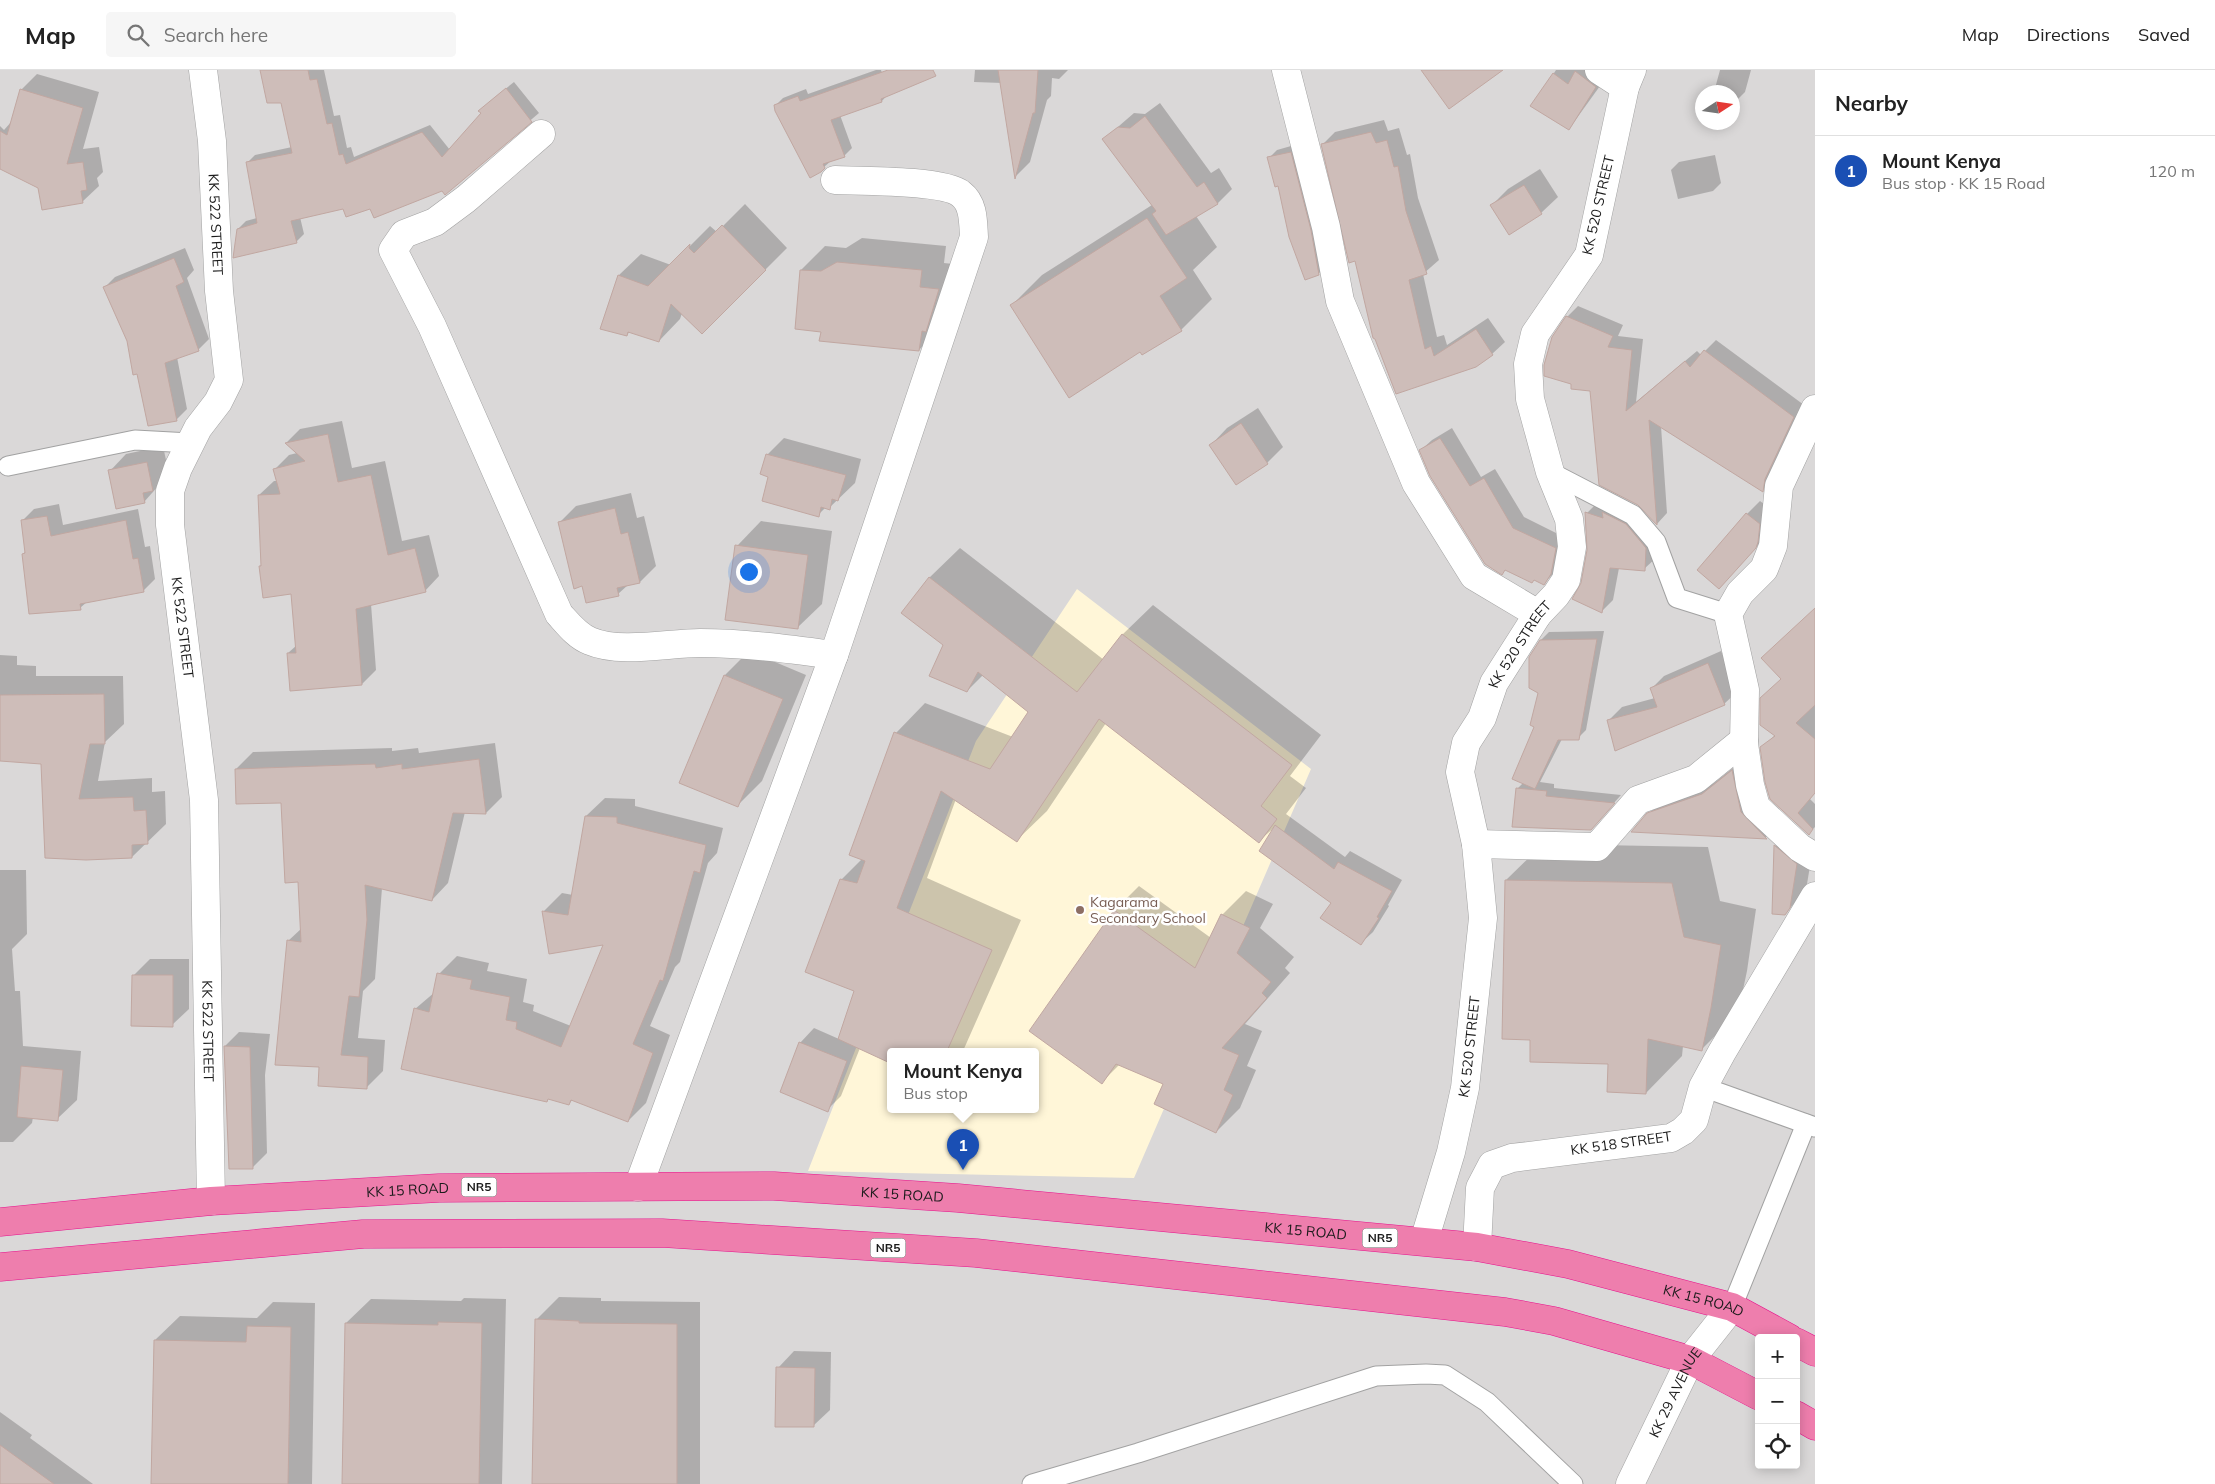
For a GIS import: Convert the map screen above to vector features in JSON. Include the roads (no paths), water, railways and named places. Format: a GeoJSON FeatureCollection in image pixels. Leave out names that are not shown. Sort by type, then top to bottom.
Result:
{"type":"FeatureCollection","features":[{"type":"Feature","properties":{"kind":"highway","name":"KK 15 ROAD"},"geometry":{"type":"LineString","coordinates":[[0,1222],[211,1201],[439,1188],[774,1186],[958,1198],[1477,1247],[1568,1264],[1732,1307],[1782,1334]]}},
{"type":"Feature","properties":{"kind":"highway","name":"NR5"},"geometry":{"type":"LineString","coordinates":[[0,1267],[363,1234],[662,1234],[976,1253],[1505,1312],[1554,1321],[1690,1360],[1755,1394]]}},
{"type":"Feature","properties":{"kind":"highway"},"geometry":{"type":"LineString","coordinates":[[1800,1344],[1815,1352]]}},
{"type":"Feature","properties":{"kind":"highway"},"geometry":{"type":"LineString","coordinates":[[1800,1417],[1815,1426]]}},
{"type":"Feature","properties":{"kind":"street","name":"KK 522 STREET"},"geometry":{"type":"LineString","coordinates":[[203,70],[212,140],[219,291],[229,380],[218,402],[198,428],[178,468],[170,491],[170,525],[204,800],[211,1201]]}},
{"type":"Feature","properties":{"kind":"street"},"geometry":{"type":"LineString","coordinates":[[1286,70],[1326,227],[1340,301],[1416,483],[1474,576],[1538,614]]}},
{"type":"Feature","properties":{"kind":"street"},"geometry":{"type":"LineString","coordinates":[[1598,70],[1628,79]]}},
{"type":"Feature","properties":{"kind":"street","name":"KK 520 STREET"},"geometry":{"type":"LineString","coordinates":[[1424,1241],[1451,1152],[1465,1088],[1483,918],[1476,844],[1460,772],[1466,743],[1482,718],[1494,683],[1538,614],[1556,595],[1566,580],[1572,547],[1569,519],[1550,472],[1530,399],[1528,364],[1535,334],[1589,255],[1628,79]]}},
{"type":"Feature","properties":{"kind":"street"},"geometry":{"type":"LineString","coordinates":[[541,134],[466,199],[435,222],[404,234],[393,250],[432,326],[559,614],[571,628],[590,641],[611,647],[699,643],[747,644],[834,655]]}},
{"type":"Feature","properties":{"kind":"street"},"geometry":{"type":"LineString","coordinates":[[638,1187],[834,655],[974,236],[972,211],[960,193],[939,186],[835,180]]}},
{"type":"Feature","properties":{"kind":"street"},"geometry":{"type":"LineString","coordinates":[[1815,409],[1779,486],[1773,546],[1764,569],[1740,593],[1728,614],[1745,690],[1744,740],[1750,785],[1756,807],[1800,848],[1815,857]]}},
{"type":"Feature","properties":{"kind":"street"},"geometry":{"type":"LineString","coordinates":[[1476,844],[1597,848],[1638,800],[1696,780],[1744,740]]}},
{"type":"Feature","properties":{"kind":"street","name":"KK 518 STREET"},"geometry":{"type":"LineString","coordinates":[[1477,1247],[1480,1188],[1492,1165],[1512,1158],[1671,1138],[1683,1131],[1694,1120],[1704,1087],[1727,1043],[1815,896]]}},
{"type":"Feature","properties":{"kind":"street","name":"KK 29 AVENUE"},"geometry":{"type":"LineString","coordinates":[[1630,1484],[1690,1360],[1732,1307]]}},
{"type":"Feature","properties":{"kind":"lane"},"geometry":{"type":"LineString","coordinates":[[8,466],[135,440],[190,442]]}},
{"type":"Feature","properties":{"kind":"lane"},"geometry":{"type":"LineString","coordinates":[[1550,472],[1633,515],[1656,542],[1677,598],[1728,614]]}},
{"type":"Feature","properties":{"kind":"lane"},"geometry":{"type":"LineString","coordinates":[[1704,1087],[1810,1125],[1732,1307]]}},
{"type":"Feature","properties":{"kind":"lane"},"geometry":{"type":"LineString","coordinates":[[1032,1484],[1138,1454],[1376,1376],[1426,1374],[1446,1375],[1487,1402],[1573,1484]]}},
{"type":"Feature","properties":{"kind":"place","name":"Kagarama Secondary School"},"geometry":{"type":"Point","coordinates":[1080,910]}},
{"type":"Feature","properties":{"kind":"place","name":"Mount Kenya"},"geometry":{"type":"Point","coordinates":[963,1170]}}]}
